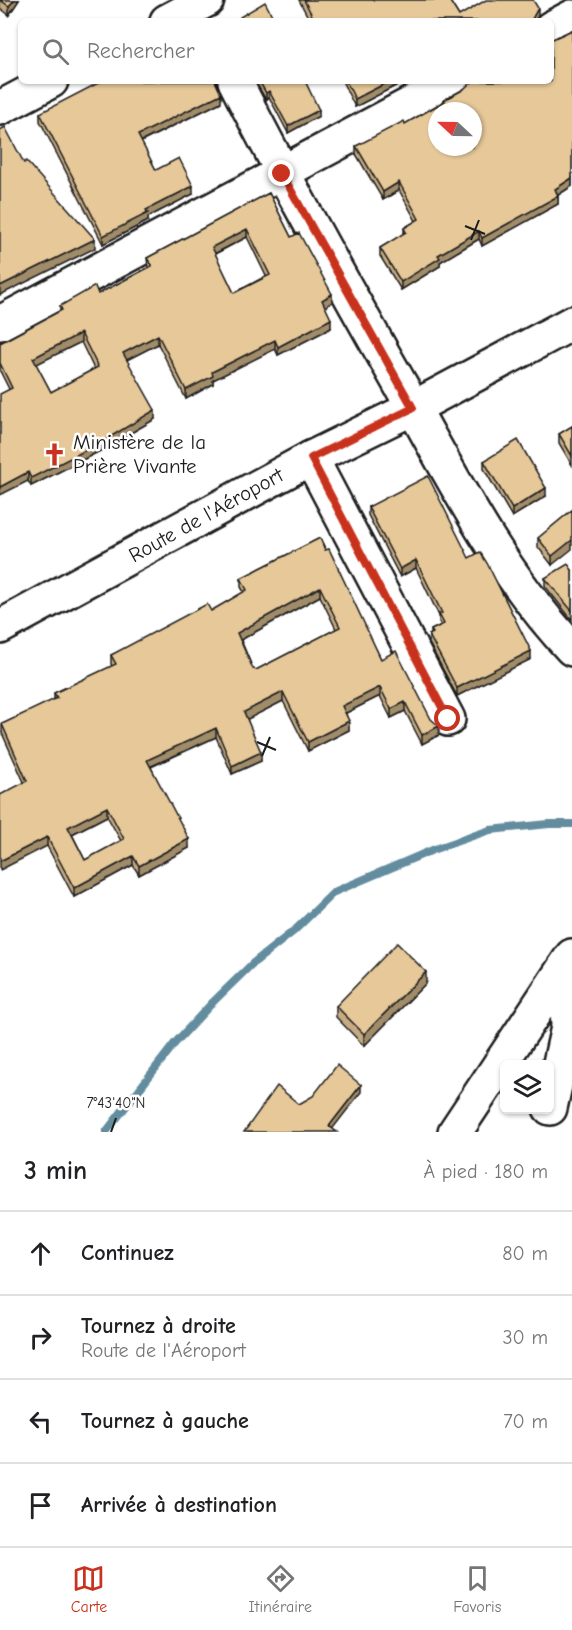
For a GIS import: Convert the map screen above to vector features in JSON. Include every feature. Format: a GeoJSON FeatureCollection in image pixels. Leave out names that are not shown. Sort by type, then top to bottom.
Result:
{"type":"FeatureCollection","features":[{"type":"Feature","properties":{"kind":"street"},"geometry":{"type":"LineString","coordinates":[[174,18],[200,7]]}},
{"type":"Feature","properties":{"kind":"street"},"geometry":{"type":"LineString","coordinates":[[554,26],[572,17]]}},
{"type":"Feature","properties":{"kind":"street"},"geometry":{"type":"LineString","coordinates":[[0,108],[45,84]]}},
{"type":"Feature","properties":{"kind":"street"},"geometry":{"type":"LineString","coordinates":[[237,84],[282,174],[478,524],[543,619],[572,649]]}},
{"type":"Feature","properties":{"kind":"street"},"geometry":{"type":"LineString","coordinates":[[0,323],[448,84]]}},
{"type":"Feature","properties":{"kind":"street","name":"Route de l'Aéroport"},"geometry":{"type":"LineString","coordinates":[[0,627],[311,458],[413,408],[572,322]]}},
{"type":"Feature","properties":{"kind":"street"},"geometry":{"type":"LineString","coordinates":[[311,458],[448,719]]}},
{"type":"Feature","properties":{"kind":"street"},"geometry":{"type":"LineString","coordinates":[[455,1132],[572,956]]}},
{"type":"Feature","properties":{"kind":"street"},"geometry":{"type":"LineString","coordinates":[[554,1090],[570,1028],[567,1004],[572,977]]}},
{"type":"Feature","properties":{"kind":"street"},"geometry":{"type":"LineString","coordinates":[[544,1132],[548,1114]]}},
{"type":"Feature","properties":{"kind":"building"},"geometry":{"type":"Polygon","coordinates":[[[0,0],[14,0],[9,6],[0,0]]]}},
{"type":"Feature","properties":{"kind":"building"},"geometry":{"type":"Polygon","coordinates":[[[304,0],[449,0],[459,16],[486,0],[533,0],[538,8],[533,18],[313,18],[304,0]]]}},
{"type":"Feature","properties":{"kind":"building"},"geometry":{"type":"Polygon","coordinates":[[[265,2],[273,18],[240,18],[265,2]]]}},
{"type":"Feature","properties":{"kind":"building"},"geometry":{"type":"Polygon","coordinates":[[[572,30],[572,178],[555,189],[558,196],[482,238],[479,231],[438,255],[440,258],[401,282],[380,248],[406,232],[404,228],[419,219],[399,182],[383,192],[356,146],[428,111],[428,156],[482,156],[482,102],[443,102],[463,90],[469,84],[554,84],[554,39],[572,30]]]}},
{"type":"Feature","properties":{"kind":"building"},"geometry":{"type":"Polygon","coordinates":[[[96,84],[216,84],[221,94],[138,135],[156,170],[179,158],[193,186],[146,210],[148,213],[103,236],[40,113],[96,84]]]}},
{"type":"Feature","properties":{"kind":"building"},"geometry":{"type":"Polygon","coordinates":[[[261,84],[306,84],[319,110],[288,126],[269,91],[266,93],[261,84]]]}},
{"type":"Feature","properties":{"kind":"building"},"geometry":{"type":"Polygon","coordinates":[[[348,84],[384,84],[355,99],[348,84]]]}},
{"type":"Feature","properties":{"kind":"building"},"geometry":{"type":"Polygon","coordinates":[[[5,127],[24,163],[26,161],[95,239],[0,286],[0,130],[5,127]]]}},
{"type":"Feature","properties":{"kind":"building"},"geometry":{"type":"Polygon","coordinates":[[[269,193],[291,237],[299,233],[332,294],[322,300],[331,319],[278,347],[275,340],[212,372],[213,376],[186,390],[158,335],[123,353],[155,410],[100,443],[31,478],[28,472],[0,487],[0,394],[12,388],[0,363],[0,343],[62,310],[60,306],[95,286],[98,294],[152,266],[147,258],[269,193]],[[247,229],[212,247],[234,293],[270,275],[247,229]],[[81,333],[33,358],[51,392],[98,367],[81,333]]]}},
{"type":"Feature","properties":{"kind":"building"},"geometry":{"type":"Polygon","coordinates":[[[572,426],[572,456],[559,434],[572,426]]]}},
{"type":"Feature","properties":{"kind":"building"},"geometry":{"type":"Polygon","coordinates":[[[518,440],[546,488],[512,509],[484,461],[518,440]]]}},
{"type":"Feature","properties":{"kind":"building"},"geometry":{"type":"Polygon","coordinates":[[[428,476],[469,558],[480,552],[487,563],[531,651],[457,688],[429,635],[433,633],[431,630],[444,624],[439,614],[442,613],[416,560],[400,569],[368,507],[428,476]]]}},
{"type":"Feature","properties":{"kind":"building"},"geometry":{"type":"Polygon","coordinates":[[[572,510],[572,540],[552,556],[538,538],[572,510]]]}},
{"type":"Feature","properties":{"kind":"building"},"geometry":{"type":"Polygon","coordinates":[[[320,538],[325,550],[329,549],[381,659],[396,651],[431,719],[439,726],[422,735],[405,702],[391,709],[380,687],[342,706],[349,721],[308,742],[283,692],[244,712],[261,752],[232,766],[216,728],[147,760],[189,839],[139,866],[133,856],[74,888],[47,837],[0,861],[0,795],[27,781],[2,724],[57,698],[54,693],[116,664],[111,655],[207,604],[211,611],[247,590],[241,578],[320,538]],[[320,587],[237,633],[253,669],[256,670],[340,627],[320,587]],[[107,807],[68,827],[85,860],[124,839],[107,807]]]}},
{"type":"Feature","properties":{"kind":"building"},"geometry":{"type":"Polygon","coordinates":[[[568,564],[572,570],[572,611],[545,578],[568,564]]]}},
{"type":"Feature","properties":{"kind":"building"},"geometry":{"type":"Polygon","coordinates":[[[397,943],[426,972],[364,1034],[336,1006],[397,943]]]}},
{"type":"Feature","properties":{"kind":"building"},"geometry":{"type":"Polygon","coordinates":[[[337,1065],[361,1085],[329,1126],[337,1132],[244,1132],[277,1086],[299,1104],[313,1096],[337,1065]]]}},
{"type":"Feature","properties":{"kind":"waterway"},"geometry":{"type":"LineString","coordinates":[[106,1132],[175,1043],[213,1002],[252,964],[295,930],[334,892],[435,849],[490,830],[572,824]]}},
{"type":"Feature","properties":{"kind":"place","name":"Ministère de la Prière Vivante"},"geometry":{"type":"Point","coordinates":[55,454]}},
{"type":"Feature","properties":{"kind":"route"},"geometry":{"type":"LineString","coordinates":[[282,174],[413,408],[311,458],[448,719]]}}]}
